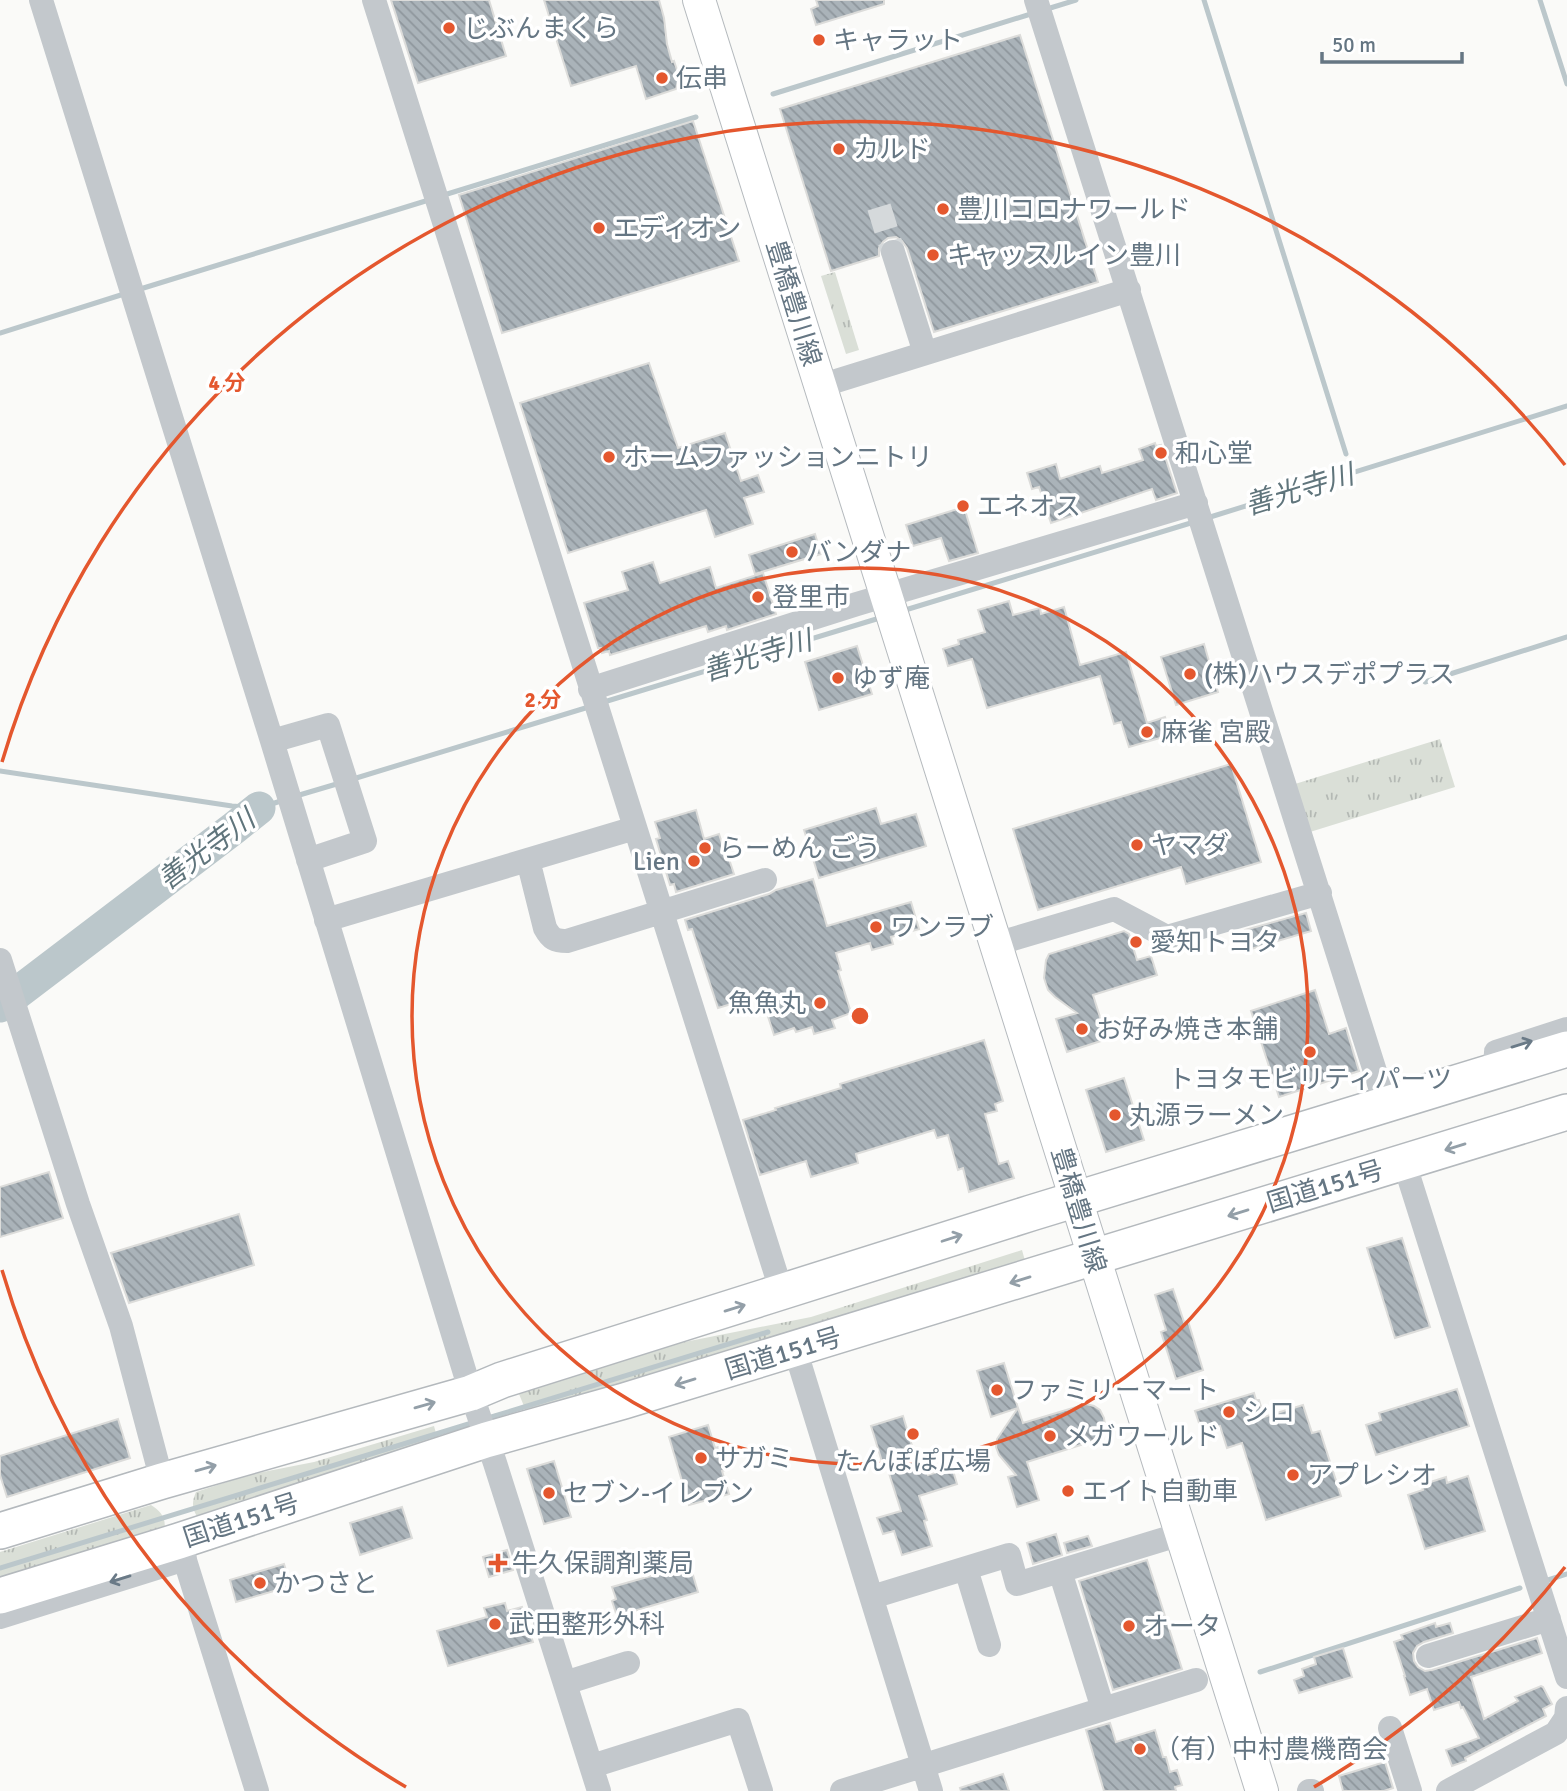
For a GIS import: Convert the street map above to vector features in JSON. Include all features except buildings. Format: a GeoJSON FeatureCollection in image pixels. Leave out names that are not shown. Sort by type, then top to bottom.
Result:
{"type":"FeatureCollection","features":[{"type":"Feature","properties":{"kind":"highway"},"geometry":{"type":"LineString","coordinates":[[0,1531],[160,1473],[471,1393],[502,1380],[1075,1200],[1567,1049]]}},
{"type":"Feature","properties":{"kind":"highway","name":"国道151号"},"geometry":{"type":"LineString","coordinates":[[0,1596],[182,1550],[486,1440],[624,1401],[1567,1112]]}},
{"type":"Feature","properties":{"kind":"main road","name":"豊橋豊川線"},"geometry":{"type":"LineString","coordinates":[[699,0],[1262,1791]]}},
{"type":"Feature","properties":{"kind":"street"},"geometry":{"type":"LineString","coordinates":[[41,0],[272,741],[471,1393],[599,1791]]}},
{"type":"Feature","properties":{"kind":"street"},"geometry":{"type":"LineString","coordinates":[[374,0],[782,1293]]}},
{"type":"Feature","properties":{"kind":"street"},"geometry":{"type":"LineString","coordinates":[[1036,0],[1386,1106]]}},
{"type":"Feature","properties":{"kind":"street"},"geometry":{"type":"LineString","coordinates":[[893,252],[925,353]]}},
{"type":"Feature","properties":{"kind":"street"},"geometry":{"type":"LineString","coordinates":[[820,386],[1129,290]]}},
{"type":"Feature","properties":{"kind":"street"},"geometry":{"type":"LineString","coordinates":[[595,702],[1200,514]]}},
{"type":"Feature","properties":{"kind":"street"},"geometry":{"type":"LineString","coordinates":[[272,741],[328,725],[365,841],[308,860]]}},
{"type":"Feature","properties":{"kind":"street"},"geometry":{"type":"LineString","coordinates":[[326,920],[635,828]]}},
{"type":"Feature","properties":{"kind":"street"},"geometry":{"type":"LineString","coordinates":[[528,860],[545,928],[556,941],[567,941],[765,880]]}},
{"type":"Feature","properties":{"kind":"street"},"geometry":{"type":"LineString","coordinates":[[996,944],[1114,909],[1167,937],[1320,892]]}},
{"type":"Feature","properties":{"kind":"street"},"geometry":{"type":"LineString","coordinates":[[0,960],[78,1203],[121,1326],[160,1473],[0,1514]]}},
{"type":"Feature","properties":{"kind":"street"},"geometry":{"type":"LineString","coordinates":[[1495,1072],[1496,1052],[1567,1030]]}},
{"type":"Feature","properties":{"kind":"street"},"geometry":{"type":"LineString","coordinates":[[1494,1135],[1509,1148],[1567,1130]]}},
{"type":"Feature","properties":{"kind":"street"},"geometry":{"type":"LineString","coordinates":[[1404,1162],[1567,1677]]}},
{"type":"Feature","properties":{"kind":"street"},"geometry":{"type":"LineString","coordinates":[[795,1349],[931,1791]]}},
{"type":"Feature","properties":{"kind":"street"},"geometry":{"type":"LineString","coordinates":[[872,1597],[1009,1555],[1017,1584],[1181,1534]]}},
{"type":"Feature","properties":{"kind":"street"},"geometry":{"type":"LineString","coordinates":[[0,1617],[182,1550],[257,1791]]}},
{"type":"Feature","properties":{"kind":"street"},"geometry":{"type":"LineString","coordinates":[[966,1569],[989,1645]]}},
{"type":"Feature","properties":{"kind":"street"},"geometry":{"type":"LineString","coordinates":[[1060,1571],[1102,1709]]}},
{"type":"Feature","properties":{"kind":"street"},"geometry":{"type":"LineString","coordinates":[[1428,1656],[1549,1619]]}},
{"type":"Feature","properties":{"kind":"street"},"geometry":{"type":"LineString","coordinates":[[565,1683],[628,1663]]}},
{"type":"Feature","properties":{"kind":"street"},"geometry":{"type":"LineString","coordinates":[[842,1791],[1196,1680]]}},
{"type":"Feature","properties":{"kind":"street"},"geometry":{"type":"LineString","coordinates":[[1461,1788],[1556,1732],[1567,1715]]}},
{"type":"Feature","properties":{"kind":"street"},"geometry":{"type":"LineString","coordinates":[[592,1766],[738,1720],[761,1791]]}},
{"type":"Feature","properties":{"kind":"street"},"geometry":{"type":"LineString","coordinates":[[1390,1728],[1410,1791]]}},
{"type":"Feature","properties":{"kind":"green space"},"geometry":{"type":"Polygon","coordinates":[[[835,272],[859,350],[846,354],[821,276],[835,272]]]}},
{"type":"Feature","properties":{"kind":"green space"},"geometry":{"type":"Polygon","coordinates":[[[1440,739],[1455,787],[1310,832],[1295,784],[1440,739]]]}},
{"type":"Feature","properties":{"kind":"green space"},"geometry":{"type":"Polygon","coordinates":[[[1022,1250],[1027,1268],[526,1411],[519,1394],[659,1347],[811,1317],[1022,1250]]]}},
{"type":"Feature","properties":{"kind":"green space"},"geometry":{"type":"Polygon","coordinates":[[[434,1426],[440,1448],[201,1521],[194,1511],[193,1500],[196,1492],[248,1475],[314,1462],[434,1426]]]}},
{"type":"Feature","properties":{"kind":"green space"},"geometry":{"type":"Polygon","coordinates":[[[151,1505],[162,1516],[164,1531],[0,1588],[0,1552],[151,1505]]]}},
{"type":"Feature","properties":{"kind":"waterway"},"geometry":{"type":"LineString","coordinates":[[1047,9],[1076,0]]}},
{"type":"Feature","properties":{"kind":"waterway"},"geometry":{"type":"LineString","coordinates":[[1204,0],[1346,454]]}},
{"type":"Feature","properties":{"kind":"waterway"},"geometry":{"type":"LineString","coordinates":[[1540,0],[1567,84]]}},
{"type":"Feature","properties":{"kind":"waterway"},"geometry":{"type":"LineString","coordinates":[[773,94],[1034,13]]}},
{"type":"Feature","properties":{"kind":"waterway"},"geometry":{"type":"LineString","coordinates":[[444,195],[696,117]]}},
{"type":"Feature","properties":{"kind":"waterway"},"geometry":{"type":"LineString","coordinates":[[137,290],[432,199]]}},
{"type":"Feature","properties":{"kind":"waterway"},"geometry":{"type":"LineString","coordinates":[[0,333],[124,294]]}},
{"type":"Feature","properties":{"kind":"waterway","name":"善光寺川"},"geometry":{"type":"LineString","coordinates":[[1207,518],[1567,406]]}},
{"type":"Feature","properties":{"kind":"waterway","name":"善光寺川"},"geometry":{"type":"LineString","coordinates":[[902,611],[1194,522]]}},
{"type":"Feature","properties":{"kind":"waterway","name":"善光寺川"},"geometry":{"type":"LineString","coordinates":[[604,702],[883,617]]}},
{"type":"Feature","properties":{"kind":"waterway"},"geometry":{"type":"LineString","coordinates":[[1425,682],[1567,637]]}},
{"type":"Feature","properties":{"kind":"waterway","name":"善光寺川"},"geometry":{"type":"LineString","coordinates":[[353,779],[592,706]]}},
{"type":"Feature","properties":{"kind":"waterway"},"geometry":{"type":"LineString","coordinates":[[0,771],[232,806],[259,808],[284,800]]}},
{"type":"Feature","properties":{"kind":"waterway","name":"善光寺川"},"geometry":{"type":"LineString","coordinates":[[296,796],[340,783]]}},
{"type":"Feature","properties":{"kind":"waterway","name":"善光寺川"},"geometry":{"type":"LineString","coordinates":[[0,1006],[259,808]]}},
{"type":"Feature","properties":{"kind":"waterway"},"geometry":{"type":"LineString","coordinates":[[488,1418],[768,1332]]}},
{"type":"Feature","properties":{"kind":"waterway"},"geometry":{"type":"LineString","coordinates":[[0,1568],[475,1422]]}},
{"type":"Feature","properties":{"kind":"waterway"},"geometry":{"type":"LineString","coordinates":[[1548,1580],[1567,1574]]}},
{"type":"Feature","properties":{"kind":"waterway"},"geometry":{"type":"LineString","coordinates":[[1260,1672],[1520,1588]]}},
{"type":"Feature","properties":{"kind":"tunnel"},"geometry":{"type":"LineString","coordinates":[[879,207],[893,252]]}},
{"type":"Feature","properties":{"kind":"place","name":"じぶんまくら"},"geometry":{"type":"Point","coordinates":[449,28]}},
{"type":"Feature","properties":{"kind":"place","name":"キャラット"},"geometry":{"type":"Point","coordinates":[819,40]}},
{"type":"Feature","properties":{"kind":"place","name":"伝串"},"geometry":{"type":"Point","coordinates":[662,78]}},
{"type":"Feature","properties":{"kind":"place","name":"カルド"},"geometry":{"type":"Point","coordinates":[839,149]}},
{"type":"Feature","properties":{"kind":"place","name":"豊川コロナワールド"},"geometry":{"type":"Point","coordinates":[943,209]}},
{"type":"Feature","properties":{"kind":"place","name":"エディオン"},"geometry":{"type":"Point","coordinates":[599,228]}},
{"type":"Feature","properties":{"kind":"place","name":"キャッスルイン豊川"},"geometry":{"type":"Point","coordinates":[933,255]}},
{"type":"Feature","properties":{"kind":"place","name":"和心堂"},"geometry":{"type":"Point","coordinates":[1161,453]}},
{"type":"Feature","properties":{"kind":"place","name":"ホームファッションニトリ"},"geometry":{"type":"Point","coordinates":[609,457]}},
{"type":"Feature","properties":{"kind":"place","name":"エネオス"},"geometry":{"type":"Point","coordinates":[963,506]}},
{"type":"Feature","properties":{"kind":"place","name":"バンダナ"},"geometry":{"type":"Point","coordinates":[792,552]}},
{"type":"Feature","properties":{"kind":"place","name":"登里市"},"geometry":{"type":"Point","coordinates":[758,597]}},
{"type":"Feature","properties":{"kind":"place","name":"(株)ハウスデポプラス"},"geometry":{"type":"Point","coordinates":[1190,674]}},
{"type":"Feature","properties":{"kind":"place","name":"ゆず庵"},"geometry":{"type":"Point","coordinates":[838,678]}},
{"type":"Feature","properties":{"kind":"place","name":"麻雀 宮殿"},"geometry":{"type":"Point","coordinates":[1147,732]}},
{"type":"Feature","properties":{"kind":"place","name":"ヤマダ"},"geometry":{"type":"Point","coordinates":[1137,845]}},
{"type":"Feature","properties":{"kind":"place","name":"らーめん ごう"},"geometry":{"type":"Point","coordinates":[705,848]}},
{"type":"Feature","properties":{"kind":"place","name":"Lien"},"geometry":{"type":"Point","coordinates":[694,861]}},
{"type":"Feature","properties":{"kind":"place","name":"ワンラブ"},"geometry":{"type":"Point","coordinates":[876,927]}},
{"type":"Feature","properties":{"kind":"place","name":"愛知トヨタ"},"geometry":{"type":"Point","coordinates":[1136,942]}},
{"type":"Feature","properties":{"kind":"place","name":"魚魚丸"},"geometry":{"type":"Point","coordinates":[820,1003]}},
{"type":"Feature","properties":{"kind":"place","name":"お好み焼き本舗"},"geometry":{"type":"Point","coordinates":[1082,1029]}},
{"type":"Feature","properties":{"kind":"place","name":"トヨタモビリティパーツ"},"geometry":{"type":"Point","coordinates":[1310,1052]}},
{"type":"Feature","properties":{"kind":"place","name":"丸源ラーメン"},"geometry":{"type":"Point","coordinates":[1115,1115]}},
{"type":"Feature","properties":{"kind":"place","name":"ファミリーマート"},"geometry":{"type":"Point","coordinates":[997,1390]}},
{"type":"Feature","properties":{"kind":"place","name":"シロ"},"geometry":{"type":"Point","coordinates":[1229,1412]}},
{"type":"Feature","properties":{"kind":"place","name":"たんぽぽ広場"},"geometry":{"type":"Point","coordinates":[913,1434]}},
{"type":"Feature","properties":{"kind":"place","name":"メガワールド"},"geometry":{"type":"Point","coordinates":[1050,1436]}},
{"type":"Feature","properties":{"kind":"place","name":"サガミ"},"geometry":{"type":"Point","coordinates":[701,1458]}},
{"type":"Feature","properties":{"kind":"place","name":"アプレシオ"},"geometry":{"type":"Point","coordinates":[1293,1475]}},
{"type":"Feature","properties":{"kind":"place","name":"エイト自動車"},"geometry":{"type":"Point","coordinates":[1068,1491]}},
{"type":"Feature","properties":{"kind":"place","name":"セブン-イレブン"},"geometry":{"type":"Point","coordinates":[549,1493]}},
{"type":"Feature","properties":{"kind":"place","name":"牛久保調剤薬局"},"geometry":{"type":"Point","coordinates":[498,1563]}},
{"type":"Feature","properties":{"kind":"place","name":"かつさと"},"geometry":{"type":"Point","coordinates":[260,1583]}},
{"type":"Feature","properties":{"kind":"place","name":"武田整形外科"},"geometry":{"type":"Point","coordinates":[495,1624]}},
{"type":"Feature","properties":{"kind":"place","name":"オータ"},"geometry":{"type":"Point","coordinates":[1129,1626]}},
{"type":"Feature","properties":{"kind":"place","name":"（有）中村農機商会"},"geometry":{"type":"Point","coordinates":[1140,1749]}}]}
